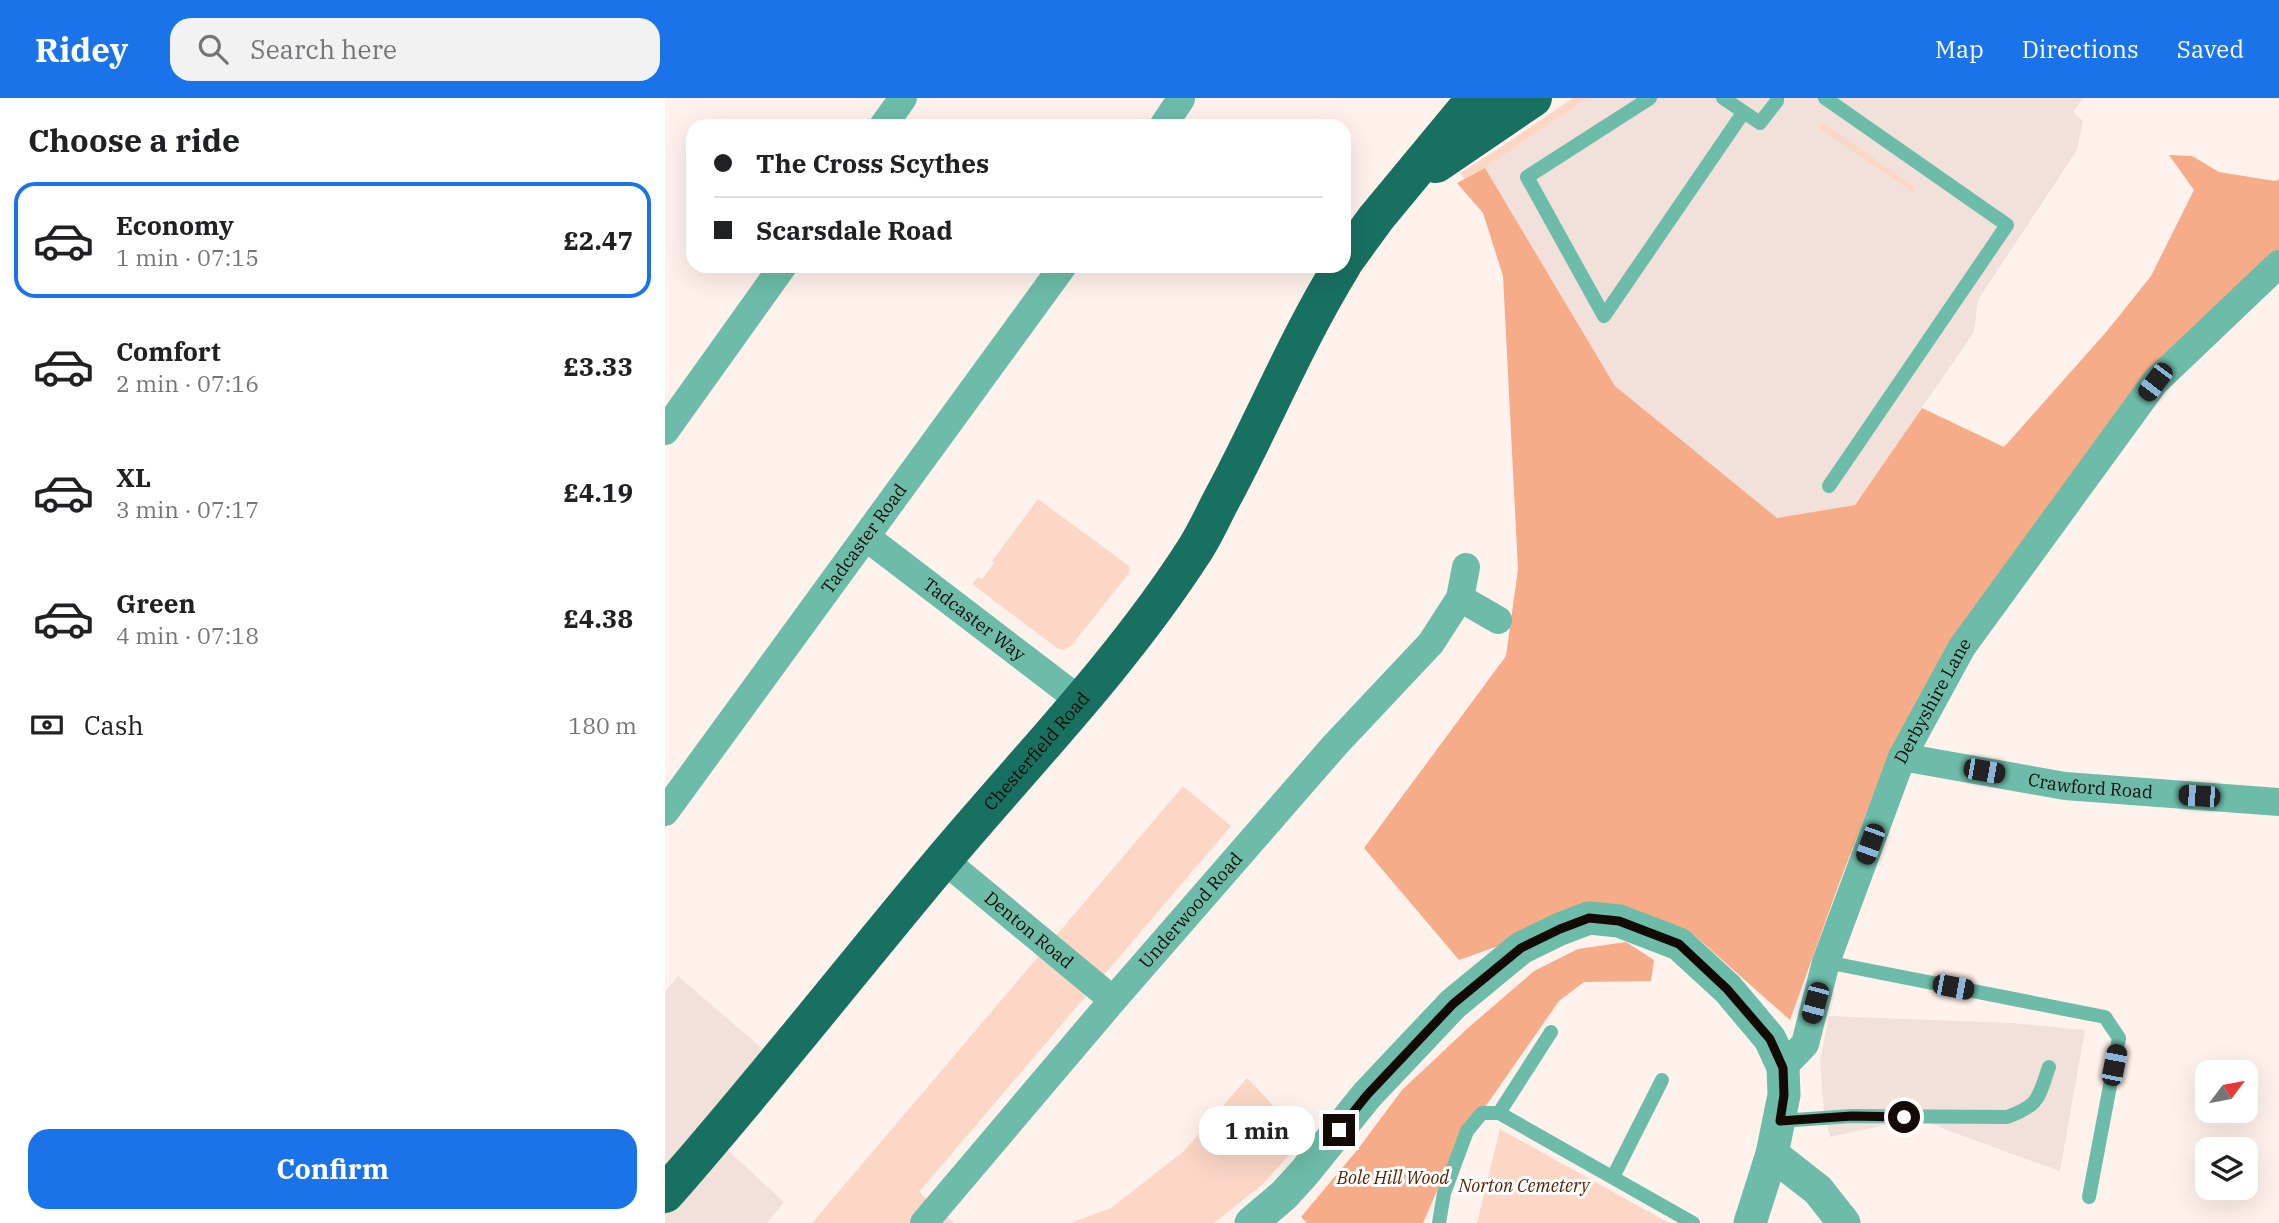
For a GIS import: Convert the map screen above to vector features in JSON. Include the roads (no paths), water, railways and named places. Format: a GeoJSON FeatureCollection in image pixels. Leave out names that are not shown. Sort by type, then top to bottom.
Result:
{"type":"FeatureCollection","features":[{"type":"Feature","properties":{"kind":"highway","name":"Chesterfield Road"},"geometry":{"type":"LineString","coordinates":[[1351,252],[1463,113],[1480,98]]}},
{"type":"Feature","properties":{"kind":"highway","name":"Chesterfield Road"},"geometry":{"type":"LineString","coordinates":[[1402,186],[1533,98]]}},
{"type":"Feature","properties":{"kind":"highway","name":"Chesterfield Road"},"geometry":{"type":"LineString","coordinates":[[665,1194],[944,860],[1082,702],[1155,607],[1193,552],[1249,448],[1296,348],[1338,273]]}},
{"type":"Feature","properties":{"kind":"street"},"geometry":{"type":"LineString","coordinates":[[888,119],[903,98]]}},
{"type":"Feature","properties":{"kind":"street"},"geometry":{"type":"LineString","coordinates":[[1168,119],[1181,99],[1179,98]]}},
{"type":"Feature","properties":{"kind":"street","name":"Derbyshire Lane"},"geometry":{"type":"LineString","coordinates":[[1783,1068],[1805,1044],[1826,962],[1902,757],[1962,647],[2155,382],[2279,264]]}},
{"type":"Feature","properties":{"kind":"street"},"geometry":{"type":"LineString","coordinates":[[665,431],[778,273]]}},
{"type":"Feature","properties":{"kind":"street","name":"Tadcaster Road"},"geometry":{"type":"LineString","coordinates":[[665,812],[1058,273]]}},
{"type":"Feature","properties":{"kind":"street","name":"Tadcaster Way"},"geometry":{"type":"LineString","coordinates":[[866,537],[1082,702]]}},
{"type":"Feature","properties":{"kind":"street","name":"Underwood Road"},"geometry":{"type":"LineString","coordinates":[[924,1223],[1113,1000],[1335,746],[1431,643],[1460,598],[1466,567]]}},
{"type":"Feature","properties":{"kind":"street"},"geometry":{"type":"LineString","coordinates":[[1460,598],[1498,620]]}},
{"type":"Feature","properties":{"kind":"street","name":"Crawford Road"},"geometry":{"type":"LineString","coordinates":[[1902,757],[2065,786],[2279,802]]}},
{"type":"Feature","properties":{"kind":"street","name":"Denton Road"},"geometry":{"type":"LineString","coordinates":[[944,860],[1113,1000]]}},
{"type":"Feature","properties":{"kind":"street"},"geometry":{"type":"LineString","coordinates":[[1251,1223],[1284,1195],[1367,1095],[1453,1004],[1521,948],[1589,918],[1619,921],[1679,944],[1727,989],[1770,1039],[1783,1068],[1784,1095],[1772,1154],[1750,1223]]}},
{"type":"Feature","properties":{"kind":"street"},"geometry":{"type":"LineString","coordinates":[[1772,1154],[1818,1190],[1844,1223]]}},
{"type":"Feature","properties":{"kind":"lane"},"geometry":{"type":"LineString","coordinates":[[1650,98],[1527,177],[1604,316],[1744,113]]}},
{"type":"Feature","properties":{"kind":"lane"},"geometry":{"type":"LineString","coordinates":[[1723,98],[1760,123],[1777,98]]}},
{"type":"Feature","properties":{"kind":"lane"},"geometry":{"type":"LineString","coordinates":[[1825,98],[2007,225],[1829,486]]}},
{"type":"Feature","properties":{"kind":"lane"},"geometry":{"type":"LineString","coordinates":[[1826,962],[2105,1017],[2119,1038],[2089,1197]]}},
{"type":"Feature","properties":{"kind":"lane"},"geometry":{"type":"LineString","coordinates":[[1499,1113],[1551,1032]]}},
{"type":"Feature","properties":{"kind":"lane"},"geometry":{"type":"LineString","coordinates":[[1780,1121],[1852,1116],[2007,1117],[2025,1111],[2037,1101],[2049,1067]]}},
{"type":"Feature","properties":{"kind":"lane"},"geometry":{"type":"LineString","coordinates":[[1613,1177],[1662,1080]]}},
{"type":"Feature","properties":{"kind":"lane"},"geometry":{"type":"LineString","coordinates":[[1439,1223],[1444,1193],[1467,1131],[1482,1113],[1499,1113],[1693,1223]]}},
{"type":"Feature","properties":{"kind":"park label","name":"Bole Hill Wood"},"geometry":{"type":"Point","coordinates":[1393,1178]}},
{"type":"Feature","properties":{"kind":"park label","name":"Norton Cemetery"},"geometry":{"type":"Point","coordinates":[1524,1186]}}]}
